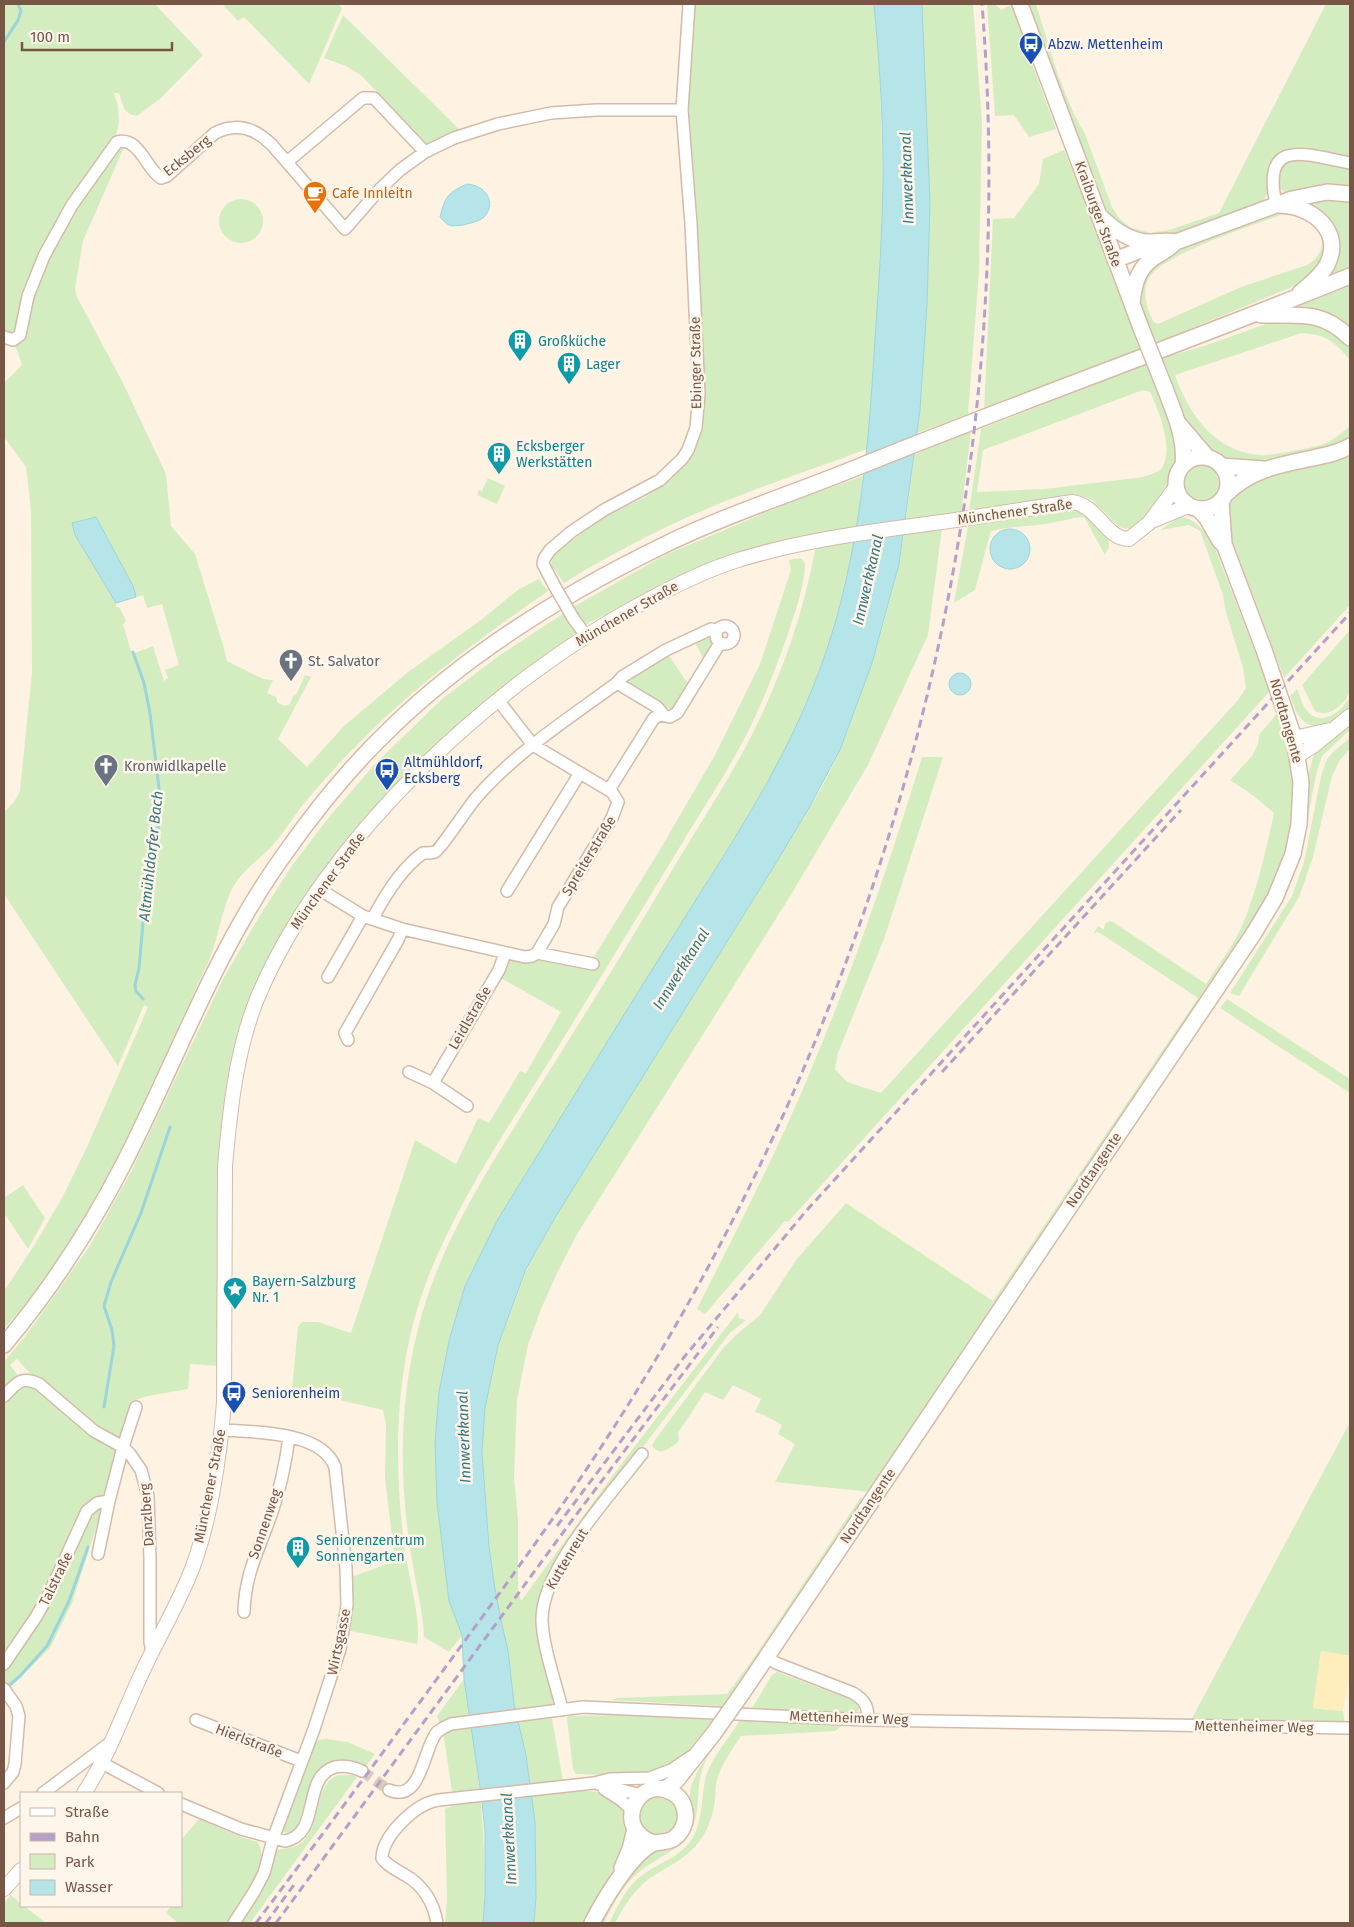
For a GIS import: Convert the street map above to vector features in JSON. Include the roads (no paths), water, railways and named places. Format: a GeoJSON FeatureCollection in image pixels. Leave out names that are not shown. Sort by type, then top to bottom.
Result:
{"type":"FeatureCollection","features":[{"type":"Feature","properties":{"kind":"main road","name":"Kraiburger Straße"},"geometry":{"type":"LineString","coordinates":[[1020,4],[1132,305],[1179,424],[1183,447],[1183,466]]}},
{"type":"Feature","properties":{"kind":"main road"},"geometry":{"type":"LineString","coordinates":[[1117,265],[1171,241],[1276,204],[1327,192],[1350,194]]}},
{"type":"Feature","properties":{"kind":"main road"},"geometry":{"type":"LineString","coordinates":[[1276,204],[1300,207],[1309,212],[1322,222],[1330,237],[1332,246],[1326,266],[1321,273],[1293,299]]}},
{"type":"Feature","properties":{"kind":"main road"},"geometry":{"type":"LineString","coordinates":[[1099,215],[1109,226],[1130,238],[1151,242],[1171,241]]}},
{"type":"Feature","properties":{"kind":"main road"},"geometry":{"type":"LineString","coordinates":[[1132,305],[1136,278],[1147,263],[1169,249],[1171,241]]}},
{"type":"Feature","properties":{"kind":"main road"},"geometry":{"type":"LineString","coordinates":[[1117,265],[1147,263]]}},
{"type":"Feature","properties":{"kind":"main road"},"geometry":{"type":"LineString","coordinates":[[4,1345],[49,1287],[81,1240],[103,1202],[125,1162],[210,980],[263,885],[315,812],[351,769],[391,727],[440,684],[490,647],[595,581],[661,546],[726,517],[1350,276]]}},
{"type":"Feature","properties":{"kind":"main road"},"geometry":{"type":"LineString","coordinates":[[1255,314],[1309,315],[1332,324],[1350,338]]}},
{"type":"Feature","properties":{"kind":"main road","name":"Kraiburger Straße"},"geometry":{"type":"LineString","coordinates":[[1179,424],[1208,458]]}},
{"type":"Feature","properties":{"kind":"main road"},"geometry":{"type":"LineString","coordinates":[[1263,469],[1237,484],[1210,508],[1193,507],[1180,498],[1176,487],[1177,475],[1183,466],[1195,458],[1208,458],[1222,466],[1263,469],[1328,455],[1350,446]]}},
{"type":"Feature","properties":{"kind":"main road"},"geometry":{"type":"LineString","coordinates":[[1222,466],[1228,478],[1224,497]]}},
{"type":"Feature","properties":{"kind":"main road","name":"Nordtangente"},"geometry":{"type":"LineString","coordinates":[[665,1790],[676,1781],[704,1748],[767,1657],[1266,913],[1288,870],[1296,839],[1301,782],[1298,756],[1294,738],[1264,650],[1224,544],[1224,497]]}},
{"type":"Feature","properties":{"kind":"main road","name":"Nordtangente"},"geometry":{"type":"LineString","coordinates":[[1193,507],[1206,517],[1220,541],[1224,544]]}},
{"type":"Feature","properties":{"kind":"main road","name":"Nordtangente"},"geometry":{"type":"LineString","coordinates":[[615,1883],[644,1850],[654,1843],[666,1842],[681,1832],[686,1820],[682,1802],[685,1790],[704,1748]]}},
{"type":"Feature","properties":{"kind":"main road"},"geometry":{"type":"LineString","coordinates":[[632,1810],[637,1799],[649,1791],[665,1790],[678,1796],[682,1802]]}},
{"type":"Feature","properties":{"kind":"main road","name":"Nordtangente"},"geometry":{"type":"LineString","coordinates":[[592,1923],[615,1883],[630,1849],[635,1829],[632,1823],[632,1810]]}},
{"type":"Feature","properties":{"kind":"main road"},"geometry":{"type":"LineString","coordinates":[[635,1829],[643,1838],[654,1843]]}},
{"type":"Feature","properties":{"kind":"street","name":"Ebinger Straße"},"geometry":{"type":"LineString","coordinates":[[586,636],[554,585],[543,564],[544,559],[550,550],[571,532],[604,510],[660,480],[682,459],[693,439],[698,412],[691,224],[682,110],[689,4]]}},
{"type":"Feature","properties":{"kind":"street"},"geometry":{"type":"LineString","coordinates":[[287,162],[363,98],[374,98],[425,152],[454,138],[551,113],[596,110],[682,110]]}},
{"type":"Feature","properties":{"kind":"street","name":"Ecksberg"},"geometry":{"type":"LineString","coordinates":[[9,339],[20,335],[28,296],[35,274],[44,256],[72,205],[117,142],[127,141],[132,144],[161,178],[167,176],[215,134],[233,127],[242,127],[260,136],[272,145],[345,229],[380,189],[400,170],[425,152]]}},
{"type":"Feature","properties":{"kind":"street"},"geometry":{"type":"LineString","coordinates":[[1276,204],[1273,175],[1276,164],[1283,157],[1295,154],[1350,163]]}},
{"type":"Feature","properties":{"kind":"street","name":"Münchener Straße"},"geometry":{"type":"LineString","coordinates":[[1149,523],[1176,487]]}},
{"type":"Feature","properties":{"kind":"street","name":"Münchener Straße"},"geometry":{"type":"LineString","coordinates":[[85,1792],[102,1763],[152,1650],[187,1582],[196,1557],[210,1502],[222,1430],[225,1166],[236,1078],[248,1026],[264,984],[290,933],[319,889],[386,806],[453,739],[498,700],[586,636],[620,614],[701,574],[734,562],[822,540],[1072,502],[1079,503],[1091,510],[1120,538],[1129,539],[1162,515],[1193,507]]}},
{"type":"Feature","properties":{"kind":"street"},"geometry":{"type":"LineString","coordinates":[[721,626],[727,626],[734,632],[734,638],[730,643],[720,643],[715,636],[716,630],[721,626]]}},
{"type":"Feature","properties":{"kind":"street"},"geometry":{"type":"LineString","coordinates":[[328,977],[368,917],[404,872],[423,853],[435,852],[440,848],[458,820],[497,776],[533,745],[618,683],[622,677],[666,650],[711,629],[716,630]]}},
{"type":"Feature","properties":{"kind":"street"},"geometry":{"type":"LineString","coordinates":[[498,700],[533,745],[609,790],[654,718],[657,715],[670,717],[677,714],[720,643]]}},
{"type":"Feature","properties":{"kind":"street"},"geometry":{"type":"LineString","coordinates":[[618,683],[656,707],[664,715]]}},
{"type":"Feature","properties":{"kind":"street"},"geometry":{"type":"LineString","coordinates":[[1298,756],[1331,730],[1341,725],[1350,716]]}},
{"type":"Feature","properties":{"kind":"street"},"geometry":{"type":"LineString","coordinates":[[1294,738],[1331,730]]}},
{"type":"Feature","properties":{"kind":"street"},"geometry":{"type":"LineString","coordinates":[[507,891],[580,773]]}},
{"type":"Feature","properties":{"kind":"street","name":"Spreiterstraße"},"geometry":{"type":"LineString","coordinates":[[537,953],[554,924],[558,907],[616,811],[618,802],[609,790]]}},
{"type":"Feature","properties":{"kind":"street"},"geometry":{"type":"LineString","coordinates":[[319,889],[368,917],[402,929],[528,957],[537,953],[593,964]]}},
{"type":"Feature","properties":{"kind":"street"},"geometry":{"type":"LineString","coordinates":[[348,1040],[345,1033],[399,938],[402,929]]}},
{"type":"Feature","properties":{"kind":"street","name":"Leidlstraße"},"geometry":{"type":"LineString","coordinates":[[433,1082],[499,970],[503,959],[502,952]]}},
{"type":"Feature","properties":{"kind":"street"},"geometry":{"type":"LineString","coordinates":[[409,1072],[433,1082],[467,1106]]}},
{"type":"Feature","properties":{"kind":"street","name":"Danzlberg"},"geometry":{"type":"LineString","coordinates":[[4,1396],[18,1383],[25,1380],[29,1379],[39,1384],[94,1431],[123,1447],[142,1470],[147,1490],[150,1559],[150,1642],[152,1650]]}},
{"type":"Feature","properties":{"kind":"street"},"geometry":{"type":"LineString","coordinates":[[98,1554],[123,1447],[136,1408]]}},
{"type":"Feature","properties":{"kind":"street","name":"Wirtsgasse"},"geometry":{"type":"LineString","coordinates":[[222,1430],[270,1433],[289,1437],[321,1449],[333,1462],[346,1568],[347,1605],[340,1649],[260,1881],[234,1923]]}},
{"type":"Feature","properties":{"kind":"street","name":"Sonnenweg"},"geometry":{"type":"LineString","coordinates":[[244,1612],[244,1591],[250,1567],[273,1510],[289,1437]]}},
{"type":"Feature","properties":{"kind":"street","name":"Kuttenreut"},"geometry":{"type":"LineString","coordinates":[[562,1709],[543,1629],[544,1599],[570,1550],[642,1454]]}},
{"type":"Feature","properties":{"kind":"street","name":"Talstraße"},"geometry":{"type":"LineString","coordinates":[[4,1664],[36,1617],[49,1594],[87,1511],[97,1502],[109,1501]]}},
{"type":"Feature","properties":{"kind":"street"},"geometry":{"type":"LineString","coordinates":[[767,1657],[776,1663],[862,1698],[867,1705],[868,1720]]}},
{"type":"Feature","properties":{"kind":"street"},"geometry":{"type":"LineString","coordinates":[[4,1783],[13,1772],[16,1764],[20,1722],[19,1712],[6,1692]]}},
{"type":"Feature","properties":{"kind":"street","name":"Mettenheimer Weg"},"geometry":{"type":"LineString","coordinates":[[389,1790],[398,1792],[412,1787],[420,1774],[431,1742],[437,1732],[445,1727],[459,1722],[583,1707],[868,1720],[1350,1728]]}},
{"type":"Feature","properties":{"kind":"street","name":"Hierlstraße"},"geometry":{"type":"LineString","coordinates":[[196,1720],[301,1761]]}},
{"type":"Feature","properties":{"kind":"street"},"geometry":{"type":"LineString","coordinates":[[45,1792],[112,1741]]}},
{"type":"Feature","properties":{"kind":"street"},"geometry":{"type":"LineString","coordinates":[[437,1923],[431,1902],[419,1885],[384,1862],[382,1856],[392,1835],[404,1819],[415,1809],[435,1800],[594,1783],[610,1779],[650,1778],[671,1770],[704,1748]]}},
{"type":"Feature","properties":{"kind":"street"},"geometry":{"type":"LineString","coordinates":[[102,1763],[156,1792]]}},
{"type":"Feature","properties":{"kind":"street"},"geometry":{"type":"LineString","coordinates":[[182,1804],[241,1829],[274,1839],[292,1840],[304,1830],[317,1787],[326,1772],[332,1768],[346,1766],[362,1771]]}},
{"type":"Feature","properties":{"kind":"street"},"geometry":{"type":"LineString","coordinates":[[594,1783],[642,1795]]}},
{"type":"Feature","properties":{"kind":"street"},"geometry":{"type":"LineString","coordinates":[[594,1783],[621,1800],[632,1810]]}},
{"type":"Feature","properties":{"kind":"street"},"geometry":{"type":"LineString","coordinates":[[4,1818],[20,1809]]}},
{"type":"Feature","properties":{"kind":"street"},"geometry":{"type":"LineString","coordinates":[[4,1889],[20,1871]]}},
{"type":"Feature","properties":{"kind":"water","name":"Innwerkkanal"},"geometry":{"type":"Polygon","coordinates":[[[874,4],[922,4],[930,203],[927,305],[920,410],[899,564],[872,663],[840,750],[809,808],[776,863],[556,1216],[526,1269],[498,1345],[485,1408],[482,1452],[489,1547],[495,1589],[508,1650],[514,1704],[526,1755],[535,1821],[536,1898],[534,1923],[483,1923],[485,1833],[482,1801],[464,1679],[462,1635],[449,1601],[437,1502],[435,1443],[439,1392],[449,1341],[465,1286],[498,1219],[750,813],[799,720],[828,645],[851,559],[869,428],[880,254],[883,168],[874,4]]]}},
{"type":"Feature","properties":{"kind":"water"},"geometry":{"type":"Polygon","coordinates":[[[467,184],[479,187],[487,195],[490,205],[485,216],[473,222],[457,226],[445,223],[440,217],[448,196],[467,184]]]}},
{"type":"Feature","properties":{"kind":"water"},"geometry":{"type":"Polygon","coordinates":[[[96,517],[133,586],[136,597],[116,603],[75,535],[72,523],[96,517]]]}},
{"type":"Feature","properties":{"kind":"water"},"geometry":{"type":"Polygon","coordinates":[[[1010,529],[1024,535],[1030,549],[1024,563],[1010,569],[996,563],[990,549],[996,535],[1010,529]]]}},
{"type":"Feature","properties":{"kind":"water"},"geometry":{"type":"Polygon","coordinates":[[[960,673],[968,676],[971,684],[968,692],[960,695],[952,692],[949,684],[952,676],[960,673]]]}},
{"type":"Feature","properties":{"kind":"waterway"},"geometry":{"type":"LineString","coordinates":[[4,42],[18,20],[21,11],[18,4]]}},
{"type":"Feature","properties":{"kind":"waterway","name":"Altmühldorfer Bach"},"geometry":{"type":"LineString","coordinates":[[133,652],[144,683],[150,713],[160,797],[159,822],[135,985],[136,991],[143,999]]}},
{"type":"Feature","properties":{"kind":"waterway","name":"Altmühldorfer Bach"},"geometry":{"type":"LineString","coordinates":[[104,1407],[114,1346],[112,1330],[104,1306],[111,1282],[141,1213],[170,1127]]}},
{"type":"Feature","properties":{"kind":"waterway","name":"Altmühldorfer Bach"},"geometry":{"type":"LineString","coordinates":[[6,1688],[20,1676],[47,1646],[69,1601],[88,1547]]}},
{"type":"Feature","properties":{"kind":"tunnel"},"geometry":{"type":"LineString","coordinates":[[362,1771],[389,1790]]}},
{"type":"Feature","properties":{"kind":"railway"},"geometry":{"type":"LineString","coordinates":[[256,1923],[504,1586],[564,1502],[621,1416],[715,1255],[795,1088],[863,916],[916,739],[955,558],[980,375],[989,190],[982,4]]}},
{"type":"Feature","properties":{"kind":"railway"},"geometry":{"type":"LineString","coordinates":[[557,1526],[685,1356],[807,1210],[1350,613]]}},
{"type":"Feature","properties":{"kind":"railway"},"geometry":{"type":"LineString","coordinates":[[942,1072],[1181,810]]}},
{"type":"Feature","properties":{"kind":"railway"},"geometry":{"type":"LineString","coordinates":[[276,1923],[573,1519],[718,1327]]}},
{"type":"Feature","properties":{"kind":"railway"},"geometry":{"type":"LineString","coordinates":[[266,1923],[296,1882]]}},
{"type":"Feature","properties":{"kind":"place","name":"Abzw. Mettenheim"},"geometry":{"type":"Point","coordinates":[1031,65]}},
{"type":"Feature","properties":{"kind":"place","name":"Cafe Innleitn"},"geometry":{"type":"Point","coordinates":[315,214]}},
{"type":"Feature","properties":{"kind":"place","name":"Großküche"},"geometry":{"type":"Point","coordinates":[520,362]}},
{"type":"Feature","properties":{"kind":"place","name":"Lager"},"geometry":{"type":"Point","coordinates":[569,385]}},
{"type":"Feature","properties":{"kind":"place","name":"Ecksberger Werkstätten"},"geometry":{"type":"Point","coordinates":[499,475]}},
{"type":"Feature","properties":{"kind":"place","name":"St. Salvator"},"geometry":{"type":"Point","coordinates":[291,682]}},
{"type":"Feature","properties":{"kind":"place","name":"Kronwidlkapelle"},"geometry":{"type":"Point","coordinates":[106,787]}},
{"type":"Feature","properties":{"kind":"place","name":"Altmühldorf, Ecksberg"},"geometry":{"type":"Point","coordinates":[387,791]}},
{"type":"Feature","properties":{"kind":"place","name":"Bayern-Salzburg Nr. 1"},"geometry":{"type":"Point","coordinates":[235,1310]}},
{"type":"Feature","properties":{"kind":"place","name":"Seniorenheim"},"geometry":{"type":"Point","coordinates":[234,1414]}},
{"type":"Feature","properties":{"kind":"place","name":"Seniorenzentrum Sonnengarten"},"geometry":{"type":"Point","coordinates":[298,1569]}}]}
